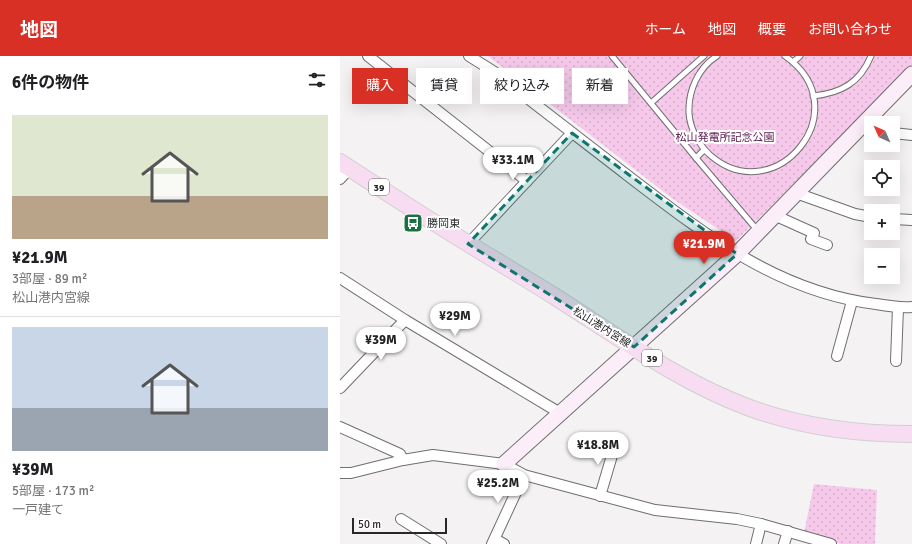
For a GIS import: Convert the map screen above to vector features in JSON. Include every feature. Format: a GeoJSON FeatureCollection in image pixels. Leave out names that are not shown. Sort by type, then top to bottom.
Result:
{"type":"FeatureCollection","features":[{"type":"Feature","properties":{"kind":"main road","name":"松山港内宮線"},"geometry":{"type":"LineString","coordinates":[[343,170],[468,244],[680,375],[722,396],[780,417],[807,424],[882,434],[912,434]]}},
{"type":"Feature","properties":{"kind":"street"},"geometry":{"type":"LineString","coordinates":[[368,56],[528,181]]}},
{"type":"Feature","properties":{"kind":"street"},"geometry":{"type":"LineString","coordinates":[[469,56],[493,70],[670,208],[737,254],[788,281],[836,298],[898,307],[912,307]]}},
{"type":"Feature","properties":{"kind":"street"},"geometry":{"type":"LineString","coordinates":[[874,116],[912,74]]}},
{"type":"Feature","properties":{"kind":"street"},"geometry":{"type":"LineString","coordinates":[[504,464],[737,254],[774,215],[864,127]]}},
{"type":"Feature","properties":{"kind":"street"},"geometry":{"type":"LineString","coordinates":[[468,244],[572,133]]}},
{"type":"Feature","properties":{"kind":"street"},"geometry":{"type":"LineString","coordinates":[[900,134],[912,135]]}},
{"type":"Feature","properties":{"kind":"street"},"geometry":{"type":"LineString","coordinates":[[796,193],[855,214],[864,216]]}},
{"type":"Feature","properties":{"kind":"street"},"geometry":{"type":"LineString","coordinates":[[774,215],[814,233],[812,239],[827,245]]}},
{"type":"Feature","properties":{"kind":"street"},"geometry":{"type":"LineString","coordinates":[[900,219],[912,220]]}},
{"type":"Feature","properties":{"kind":"street"},"geometry":{"type":"LineString","coordinates":[[340,278],[405,320],[560,413]]}},
{"type":"Feature","properties":{"kind":"street"},"geometry":{"type":"LineString","coordinates":[[837,356],[852,301]]}},
{"type":"Feature","properties":{"kind":"street"},"geometry":{"type":"LineString","coordinates":[[896,361],[898,307]]}},
{"type":"Feature","properties":{"kind":"street"},"geometry":{"type":"LineString","coordinates":[[340,388],[405,320]]}},
{"type":"Feature","properties":{"kind":"street"},"geometry":{"type":"LineString","coordinates":[[340,426],[400,454],[403,460]]}},
{"type":"Feature","properties":{"kind":"street"},"geometry":{"type":"LineString","coordinates":[[600,496],[616,442]]}},
{"type":"Feature","properties":{"kind":"street"},"geometry":{"type":"LineString","coordinates":[[340,473],[351,473],[403,460],[433,455],[504,464],[524,475],[654,510],[737,519],[788,531],[831,544]]}},
{"type":"Feature","properties":{"kind":"street"},"geometry":{"type":"LineString","coordinates":[[504,544],[493,541],[524,475]]}},
{"type":"Feature","properties":{"kind":"street"},"geometry":{"type":"LineString","coordinates":[[401,519],[441,544]]}},
{"type":"Feature","properties":{"kind":"street"},"geometry":{"type":"LineString","coordinates":[[756,544],[761,524]]}},
{"type":"Feature","properties":{"kind":"street"},"geometry":{"type":"LineString","coordinates":[[784,544],[788,531]]}},
{"type":"Feature","properties":{"kind":"lane"},"geometry":{"type":"LineString","coordinates":[[612,56],[696,158],[759,231]]}},
{"type":"Feature","properties":{"kind":"lane"},"geometry":{"type":"LineString","coordinates":[[651,103],[704,56]]}},
{"type":"Feature","properties":{"kind":"lane"},"geometry":{"type":"LineString","coordinates":[[717,56],[704,67],[696,77],[689,102],[689,115],[692,127],[704,150],[715,159],[739,170],[752,171],[766,170],[780,165],[791,157],[801,147],[809,135],[814,122],[815,108],[813,96],[806,77],[793,62],[785,56]]}},
{"type":"Feature","properties":{"kind":"lane"},"geometry":{"type":"LineString","coordinates":[[793,62],[800,56]]}},
{"type":"Feature","properties":{"kind":"lane"},"geometry":{"type":"LineString","coordinates":[[813,96],[835,92],[844,88],[861,73],[868,64],[871,56]]}},
{"type":"Feature","properties":{"kind":"lane"},"geometry":{"type":"LineString","coordinates":[[696,158],[704,150]]}},
{"type":"Feature","properties":{"kind":"highlighted area"},"geometry":{"type":"Polygon","coordinates":[[[572,133],[737,254],[634,347],[468,244],[572,133]]]}},
{"type":"Feature","properties":{"kind":"green space","name":"松山発電所記念公園"},"geometry":{"type":"Polygon","coordinates":[[[488,56],[912,56],[912,65],[736,241],[673,199],[550,104],[564,104],[564,68],[504,68],[488,56]]]}},
{"type":"Feature","properties":{"kind":"green space"},"geometry":{"type":"Polygon","coordinates":[[[814,484],[877,490],[875,544],[841,544],[804,533],[814,484]]]}},
{"type":"Feature","properties":{"kind":"place","name":"勝岡東"},"geometry":{"type":"Point","coordinates":[413,223]}}]}
